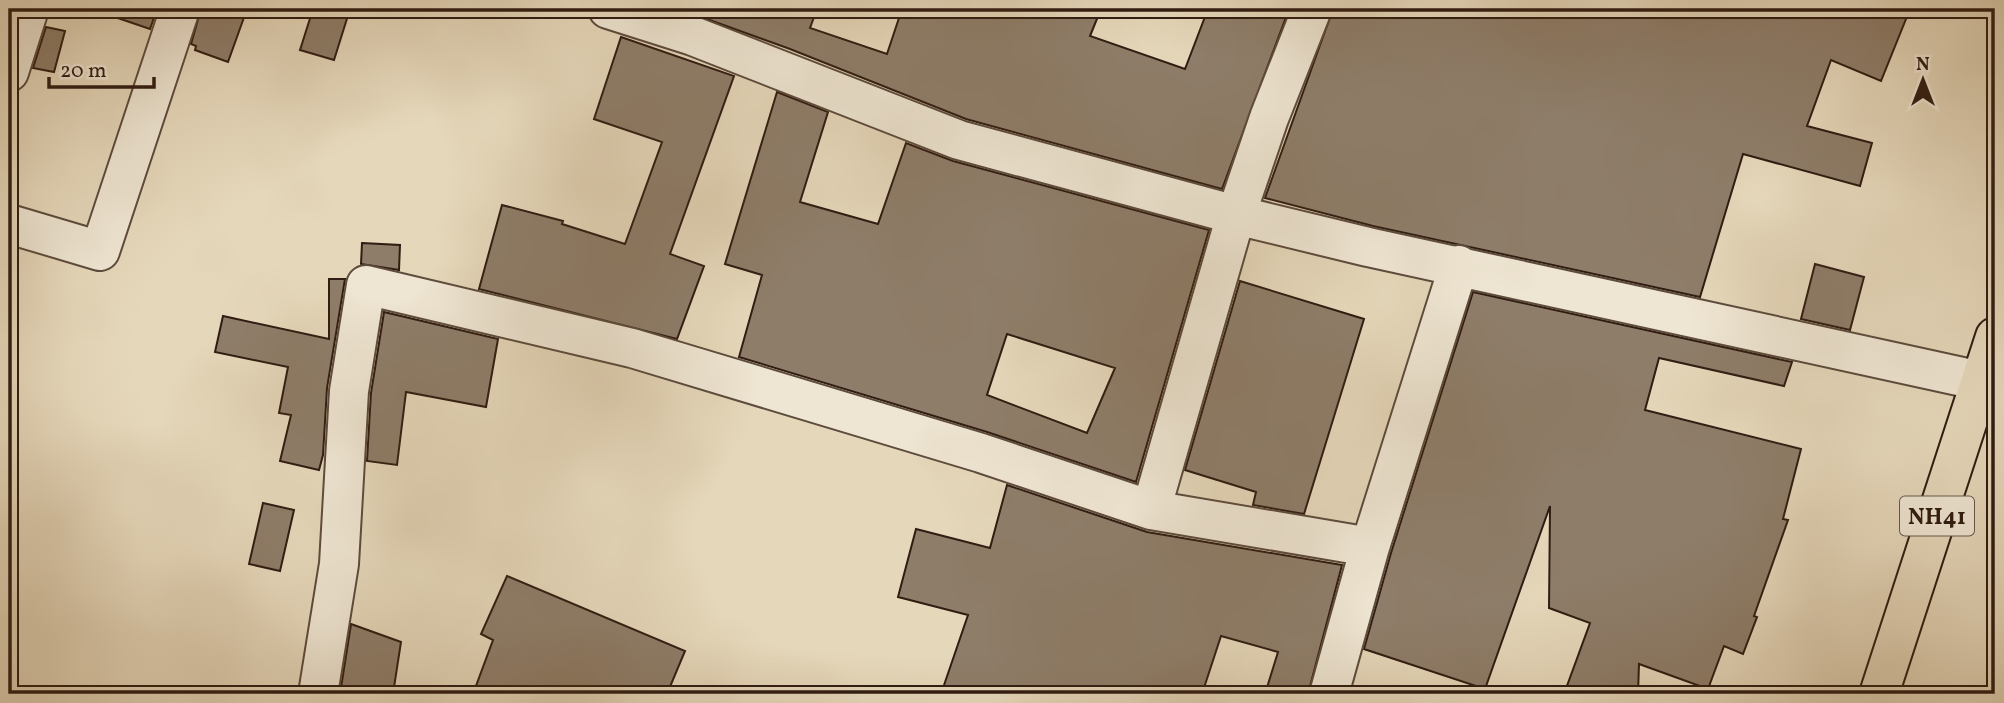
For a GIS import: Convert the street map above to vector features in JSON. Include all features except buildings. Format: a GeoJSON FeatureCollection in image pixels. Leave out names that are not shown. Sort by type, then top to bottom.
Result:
{"type":"FeatureCollection","features":[{"type":"Feature","properties":{"kind":"highway","name":"NH41"},"geometry":{"type":"LineString","coordinates":[[1879,694],[1995,337]]}},
{"type":"Feature","properties":{"kind":"street"},"geometry":{"type":"LineString","coordinates":[[9,72],[29,9]]}},
{"type":"Feature","properties":{"kind":"street"},"geometry":{"type":"LineString","coordinates":[[9,224],[100,251],[180,9]]}},
{"type":"Feature","properties":{"kind":"street"},"geometry":{"type":"LineString","coordinates":[[608,9],[693,36],[959,141],[1236,215],[1981,381]]}},
{"type":"Feature","properties":{"kind":"street"},"geometry":{"type":"LineString","coordinates":[[1151,510],[1236,215],[1269,118],[1312,9]]}},
{"type":"Feature","properties":{"kind":"street"},"geometry":{"type":"LineString","coordinates":[[1329,694],[1370,547],[1459,265]]}},
{"type":"Feature","properties":{"kind":"street"},"geometry":{"type":"LineString","coordinates":[[318,694],[339,564],[349,391],[366,285],[632,348],[981,453],[1151,510],[1370,547]]}}]}
